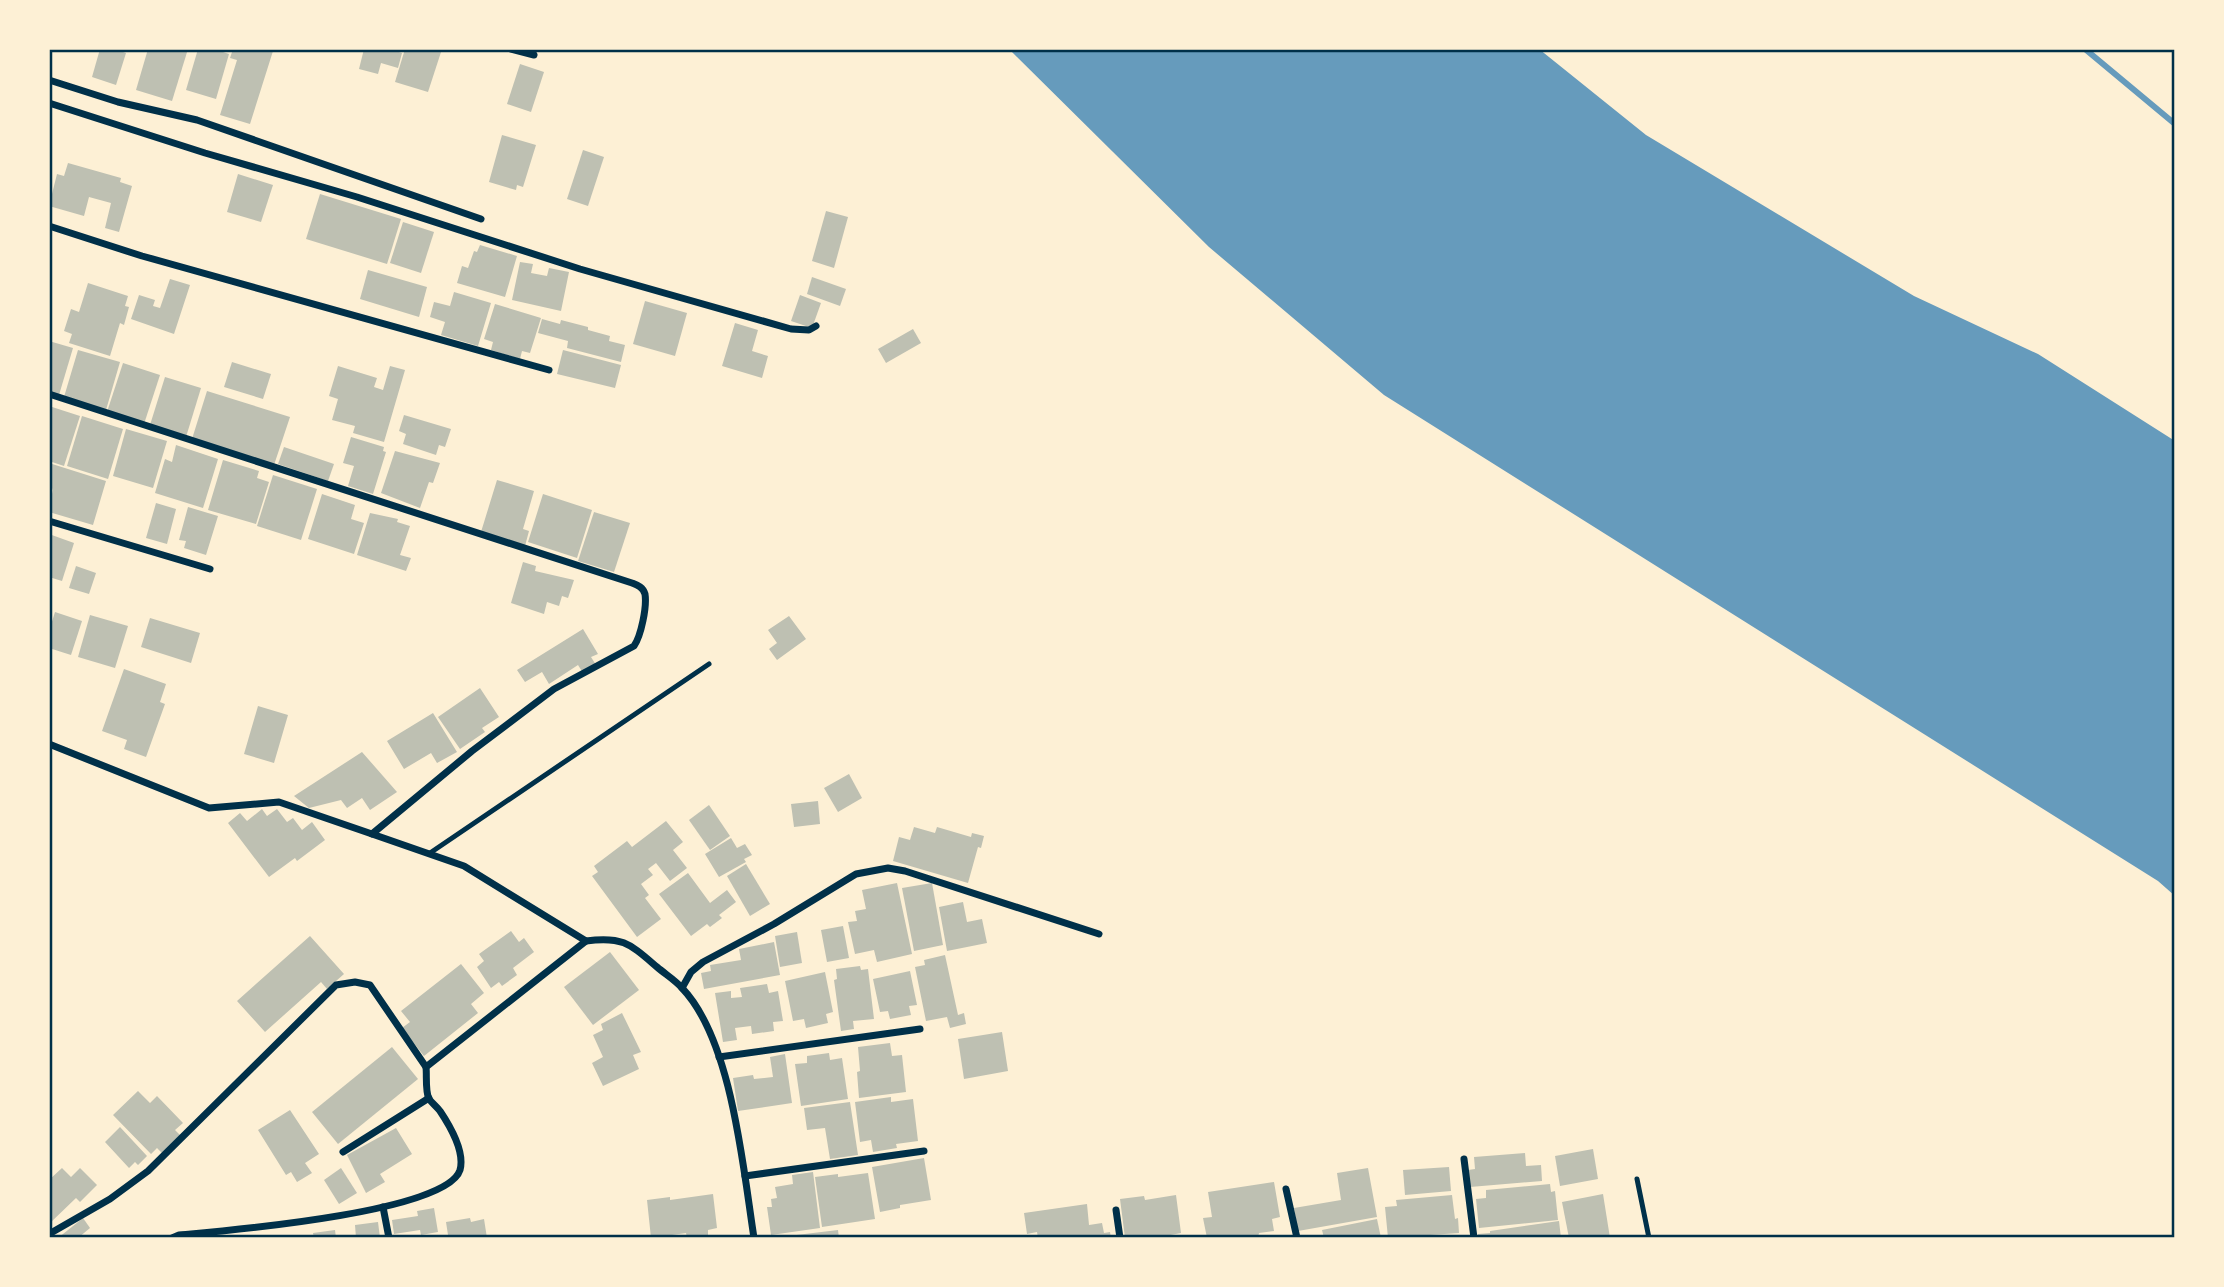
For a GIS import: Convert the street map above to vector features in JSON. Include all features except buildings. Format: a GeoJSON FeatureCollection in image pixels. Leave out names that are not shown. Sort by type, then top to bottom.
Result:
{"type":"FeatureCollection","features":[{"type":"Feature","properties":{"kind":"street"},"geometry":{"type":"LineString","coordinates":[[511,49],[534,55]]}},
{"type":"Feature","properties":{"kind":"street"},"geometry":{"type":"LineString","coordinates":[[49,80],[118,102],[197,120],[481,219]]}},
{"type":"Feature","properties":{"kind":"street"},"geometry":{"type":"LineString","coordinates":[[49,103],[205,153],[357,197],[580,270],[791,329],[808,330],[816,326]]}},
{"type":"Feature","properties":{"kind":"street"},"geometry":{"type":"LineString","coordinates":[[49,226],[142,256],[549,370]]}},
{"type":"Feature","properties":{"kind":"street"},"geometry":{"type":"LineString","coordinates":[[49,394],[640,587],[645,594],[642,628],[640,638],[634,646],[554,689],[472,751],[372,834]]}},
{"type":"Feature","properties":{"kind":"street"},"geometry":{"type":"LineString","coordinates":[[49,521],[210,569]]}},
{"type":"Feature","properties":{"kind":"street"},"geometry":{"type":"LineString","coordinates":[[49,744],[209,808],[279,802],[430,853],[464,866],[586,942]]}},
{"type":"Feature","properties":{"kind":"street"},"geometry":{"type":"LineString","coordinates":[[682,988],[691,972],[703,962],[774,925],[856,874],[888,868],[905,871],[1099,934]]}},
{"type":"Feature","properties":{"kind":"street"},"geometry":{"type":"LineString","coordinates":[[426,1067],[586,942],[608,938],[630,945],[682,988],[698,1010],[719,1057],[732,1107],[754,1238]]}},
{"type":"Feature","properties":{"kind":"street"},"geometry":{"type":"LineString","coordinates":[[49,1234],[110,1199],[148,1171],[336,985],[355,982],[370,985],[426,1067],[429,1098],[445,1120],[461,1155],[460,1172],[450,1183],[383,1207],[319,1221],[179,1235],[172,1238]]}},
{"type":"Feature","properties":{"kind":"street"},"geometry":{"type":"LineString","coordinates":[[719,1057],[920,1029]]}},
{"type":"Feature","properties":{"kind":"street"},"geometry":{"type":"LineString","coordinates":[[343,1152],[429,1098]]}},
{"type":"Feature","properties":{"kind":"street"},"geometry":{"type":"LineString","coordinates":[[745,1176],[923,1151]]}},
{"type":"Feature","properties":{"kind":"street"},"geometry":{"type":"LineString","coordinates":[[1464,1159],[1474,1238]]}},
{"type":"Feature","properties":{"kind":"street"},"geometry":{"type":"LineString","coordinates":[[1286,1189],[1297,1238]]}},
{"type":"Feature","properties":{"kind":"street"},"geometry":{"type":"LineString","coordinates":[[383,1207],[389,1238]]}},
{"type":"Feature","properties":{"kind":"street"},"geometry":{"type":"LineString","coordinates":[[1116,1210],[1121,1238]]}},
{"type":"Feature","properties":{"kind":"lane"},"geometry":{"type":"LineString","coordinates":[[430,853],[709,664]]}},
{"type":"Feature","properties":{"kind":"lane"},"geometry":{"type":"LineString","coordinates":[[1637,1179],[1649,1238]]}},
{"type":"Feature","properties":{"kind":"water"},"geometry":{"type":"Polygon","coordinates":[[[1009,49],[1539,49],[1646,135],[1914,296],[2038,354],[2175,441],[2175,896],[2158,881],[1384,395],[1209,247],[1009,49]]]}},
{"type":"Feature","properties":{"kind":"waterway"},"geometry":{"type":"LineString","coordinates":[[2085,49],[2175,124]]}}]}
